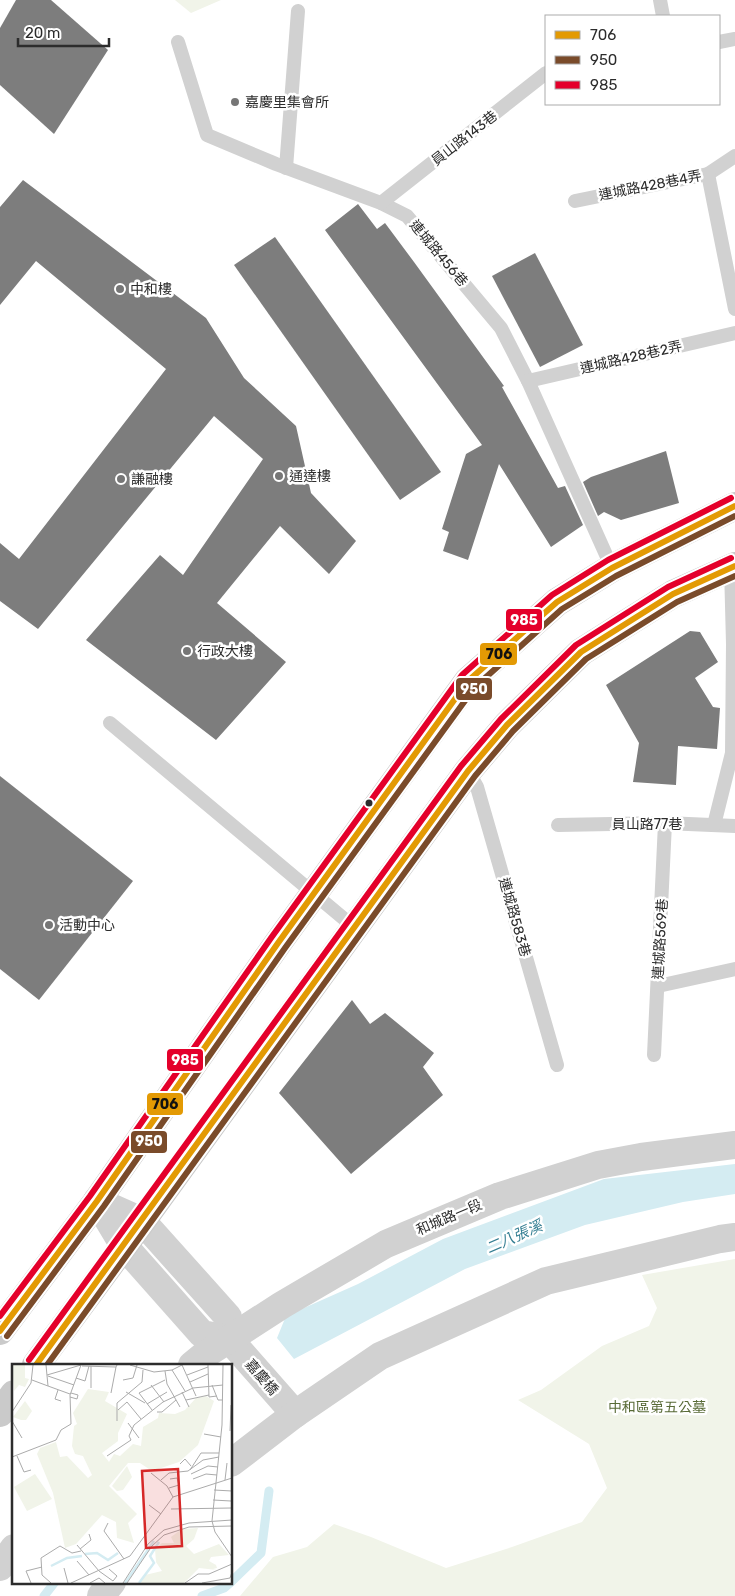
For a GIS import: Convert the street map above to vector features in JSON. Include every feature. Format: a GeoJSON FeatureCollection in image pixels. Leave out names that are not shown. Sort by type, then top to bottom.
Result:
{"type":"FeatureCollection","features":[{"type":"Feature","properties":{"kind":"main road"},"geometry":{"type":"LineString","coordinates":[[0,1331],[97,1201],[314,894],[468,681],[557,602],[612,568],[735,506]]}},
{"type":"Feature","properties":{"kind":"main road"},"geometry":{"type":"LineString","coordinates":[[37,1364],[468,771],[507,725],[581,652],[673,594],[733,567]]}},
{"type":"Feature","properties":{"kind":"main road"},"geometry":{"type":"LineString","coordinates":[[0,1413],[12,1397]]}},
{"type":"Feature","properties":{"kind":"street","name":"和城路一段"},"geometry":{"type":"LineString","coordinates":[[193,1364],[282,1305],[386,1244],[500,1196],[598,1165],[642,1157],[735,1145]]}},
{"type":"Feature","properties":{"kind":"street"},"geometry":{"type":"LineString","coordinates":[[97,1201],[142,1221],[228,1317],[229,1339],[202,1334],[124,1246],[97,1201]]}},
{"type":"Feature","properties":{"kind":"street"},"geometry":{"type":"LineString","coordinates":[[232,1462],[295,1414],[380,1356],[546,1281],[720,1238],[735,1237]]}},
{"type":"Feature","properties":{"kind":"street","name":"嘉慶橋"},"geometry":{"type":"LineString","coordinates":[[229,1339],[295,1414]]}},
{"type":"Feature","properties":{"kind":"street"},"geometry":{"type":"LineString","coordinates":[[0,1567],[12,1551]]}},
{"type":"Feature","properties":{"kind":"street"},"geometry":{"type":"LineString","coordinates":[[102,1596],[111,1584]]}},
{"type":"Feature","properties":{"kind":"lane"},"geometry":{"type":"LineString","coordinates":[[660,0],[663,15]]}},
{"type":"Feature","properties":{"kind":"lane"},"geometry":{"type":"LineString","coordinates":[[286,168],[298,11]]}},
{"type":"Feature","properties":{"kind":"lane"},"geometry":{"type":"LineString","coordinates":[[720,42],[735,39]]}},
{"type":"Feature","properties":{"kind":"lane","name":"連城路456巷"},"geometry":{"type":"LineString","coordinates":[[178,42],[207,135],[286,168],[381,203],[407,216],[501,328],[528,381],[612,568]]}},
{"type":"Feature","properties":{"kind":"lane","name":"員山路143巷"},"geometry":{"type":"LineString","coordinates":[[381,203],[545,74]]}},
{"type":"Feature","properties":{"kind":"lane"},"geometry":{"type":"LineString","coordinates":[[708,174],[735,156]]}},
{"type":"Feature","properties":{"kind":"lane","name":"連城路428巷4弄"},"geometry":{"type":"LineString","coordinates":[[575,201],[708,174],[735,309]]}},
{"type":"Feature","properties":{"kind":"lane","name":"連城路428巷2弄"},"geometry":{"type":"LineString","coordinates":[[528,381],[735,333]]}},
{"type":"Feature","properties":{"kind":"lane"},"geometry":{"type":"LineString","coordinates":[[714,825],[732,753],[733,567]]}},
{"type":"Feature","properties":{"kind":"lane"},"geometry":{"type":"LineString","coordinates":[[110,723],[355,928]]}},
{"type":"Feature","properties":{"kind":"lane","name":"連城路583巷"},"geometry":{"type":"LineString","coordinates":[[468,771],[477,787],[557,1065]]}},
{"type":"Feature","properties":{"kind":"lane","name":"員山路77巷"},"geometry":{"type":"LineString","coordinates":[[558,825],[665,823],[735,826]]}},
{"type":"Feature","properties":{"kind":"lane","name":"連城路569巷"},"geometry":{"type":"LineString","coordinates":[[654,1055],[665,823]]}},
{"type":"Feature","properties":{"kind":"lane"},"geometry":{"type":"LineString","coordinates":[[658,986],[735,969]]}},
{"type":"Feature","properties":{"kind":"green space"},"geometry":{"type":"Polygon","coordinates":[[[175,0],[221,0],[191,13],[175,0]]]}},
{"type":"Feature","properties":{"kind":"green space","name":"中和區第五公墓"},"geometry":{"type":"Polygon","coordinates":[[[735,1259],[735,1596],[240,1596],[273,1557],[307,1547],[334,1524],[446,1568],[582,1522],[607,1488],[589,1444],[518,1400],[541,1390],[602,1346],[649,1326],[657,1308],[642,1275],[735,1259]]]}},
{"type":"Feature","properties":{"kind":"water","name":"二八張溪"},"geometry":{"type":"Polygon","coordinates":[[[735,1164],[735,1194],[683,1202],[585,1225],[465,1269],[294,1359],[277,1338],[286,1316],[358,1284],[443,1239],[604,1179],[735,1164]]]}},
{"type":"Feature","properties":{"kind":"building"},"geometry":{"type":"Polygon","coordinates":[[[16,0],[51,0],[108,50],[54,134],[0,85],[0,28],[16,0]]]}},
{"type":"Feature","properties":{"kind":"building"},"geometry":{"type":"Polygon","coordinates":[[[23,180],[206,318],[244,378],[296,426],[311,493],[356,541],[329,574],[280,526],[217,603],[286,662],[216,740],[86,640],[160,555],[183,575],[263,459],[214,416],[38,629],[0,601],[0,543],[19,559],[166,369],[36,261],[0,305],[0,207],[23,180]]]}},
{"type":"Feature","properties":{"kind":"building"},"geometry":{"type":"Polygon","coordinates":[[[358,204],[377,229],[385,223],[414,262],[504,386],[502,387],[558,488],[565,486],[583,525],[551,547],[499,464],[468,560],[443,551],[449,532],[442,529],[466,454],[482,445],[325,230],[358,204]]]}},
{"type":"Feature","properties":{"kind":"building"},"geometry":{"type":"Polygon","coordinates":[[[275,237],[441,472],[400,500],[234,265],[275,237]]]}},
{"type":"Feature","properties":{"kind":"building"},"geometry":{"type":"Polygon","coordinates":[[[535,253],[583,345],[540,367],[492,276],[535,253]]]}},
{"type":"Feature","properties":{"kind":"building"},"geometry":{"type":"Polygon","coordinates":[[[666,451],[679,503],[621,520],[604,512],[598,516],[583,482],[591,477],[666,451]]]}},
{"type":"Feature","properties":{"kind":"building"},"geometry":{"type":"Polygon","coordinates":[[[690,631],[700,632],[718,662],[695,678],[713,707],[720,708],[717,749],[678,746],[676,785],[633,782],[639,743],[606,685],[690,631]]]}},
{"type":"Feature","properties":{"kind":"building","name":"活動中心"},"geometry":{"type":"Polygon","coordinates":[[[0,776],[133,881],[39,1000],[0,969],[0,776]]]}},
{"type":"Feature","properties":{"kind":"building"},"geometry":{"type":"Polygon","coordinates":[[[352,1000],[370,1024],[385,1013],[434,1053],[423,1067],[443,1095],[351,1174],[279,1093],[352,1000]]]}},
{"type":"Feature","properties":{"kind":"waterway"},"geometry":{"type":"LineString","coordinates":[[232,1581],[261,1553],[269,1491]]}},
{"type":"Feature","properties":{"kind":"waterway"},"geometry":{"type":"LineString","coordinates":[[44,1596],[53,1584]]}},
{"type":"Feature","properties":{"kind":"waterway"},"geometry":{"type":"LineString","coordinates":[[202,1596],[224,1588],[229,1584]]}},
{"type":"Feature","properties":{"kind":"transit line","name":"985"},"geometry":{"type":"LineString","coordinates":[[0,1316],[90,1196],[271,938],[462,675],[552,595],[608,560],[731,498]]}},
{"type":"Feature","properties":{"kind":"transit line","name":"706"},"geometry":{"type":"LineString","coordinates":[[0,1331],[97,1201],[278,943],[468,681],[557,602],[612,568],[735,506]]}},
{"type":"Feature","properties":{"kind":"transit line","name":"950"},"geometry":{"type":"LineString","coordinates":[[7,1336],[104,1206],[285,948],[475,687],[562,609],[616,576],[735,516]]}},
{"type":"Feature","properties":{"kind":"transit line","name":"985"},"geometry":{"type":"LineString","coordinates":[[29,1360],[461,766],[501,719],[576,645],[668,587],[731,558]]}},
{"type":"Feature","properties":{"kind":"transit line","name":"706"},"geometry":{"type":"LineString","coordinates":[[37,1364],[468,771],[507,725],[581,652],[673,594],[735,566]]}},
{"type":"Feature","properties":{"kind":"transit line","name":"950"},"geometry":{"type":"LineString","coordinates":[[48,1364],[475,776],[513,731],[586,659],[677,602],[735,576]]}},
{"type":"Feature","properties":{"kind":"place","name":"嘉慶里集會所"},"geometry":{"type":"Point","coordinates":[235,102]}},
{"type":"Feature","properties":{"kind":"place","name":"中和樓"},"geometry":{"type":"Point","coordinates":[120,289]}},
{"type":"Feature","properties":{"kind":"place","name":"通達樓"},"geometry":{"type":"Point","coordinates":[279,476]}},
{"type":"Feature","properties":{"kind":"place","name":"謙融樓"},"geometry":{"type":"Point","coordinates":[121,479]}},
{"type":"Feature","properties":{"kind":"place","name":"行政大樓"},"geometry":{"type":"Point","coordinates":[187,651]}},
{"type":"Feature","properties":{"kind":"place","name":"活動中心"},"geometry":{"type":"Point","coordinates":[49,925]}}]}
